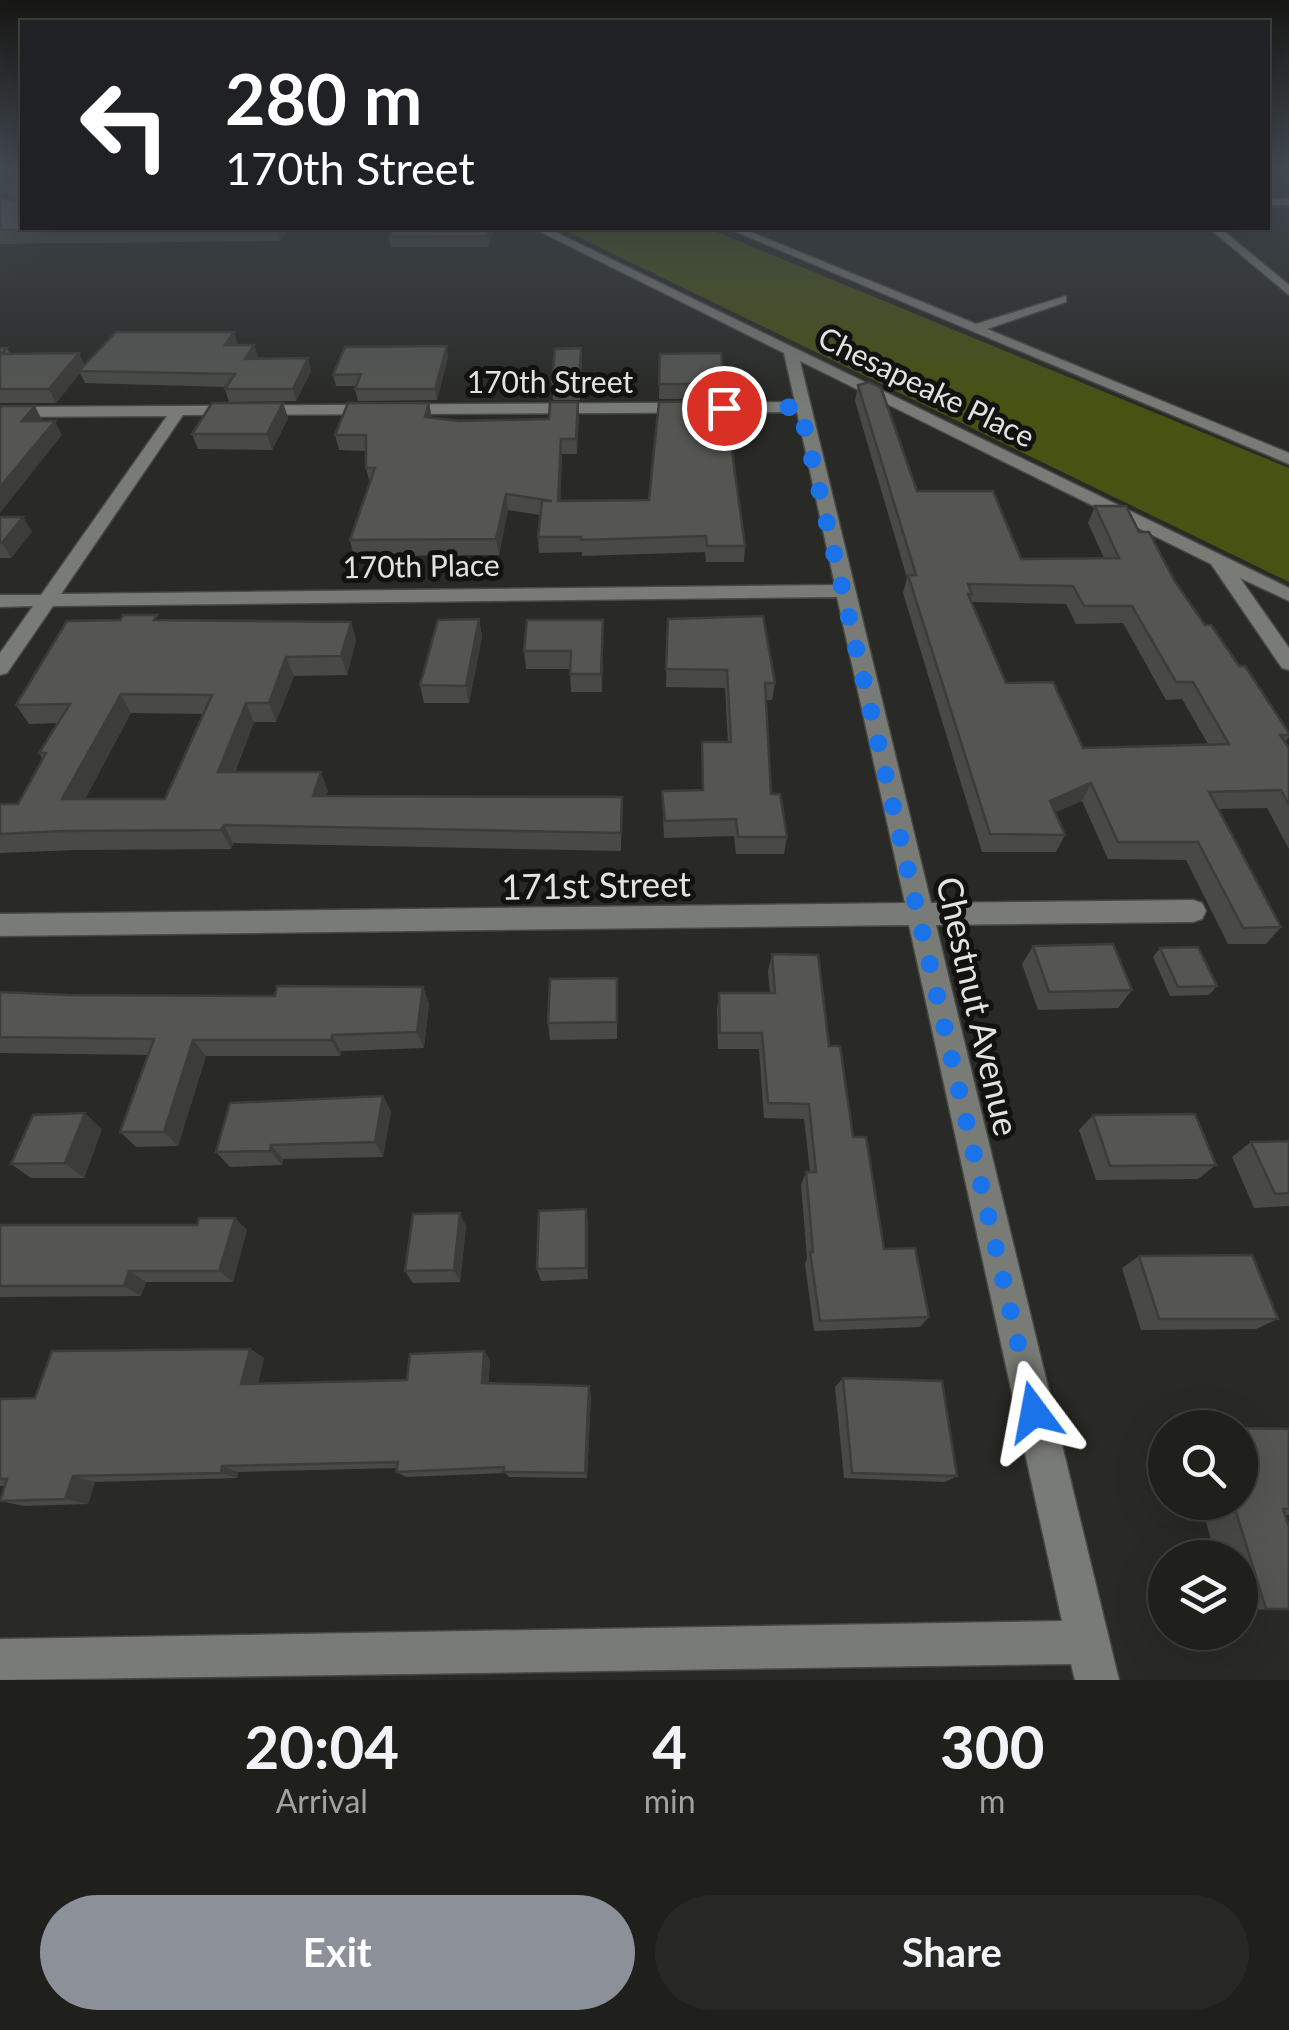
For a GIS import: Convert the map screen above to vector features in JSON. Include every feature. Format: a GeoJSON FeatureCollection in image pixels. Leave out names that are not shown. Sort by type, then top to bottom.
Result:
{"type":"FeatureCollection","features":[{"type":"Feature","properties":{"kind":"street","name":"Chesapeake Place"},"geometry":{"type":"LineString","coordinates":[[582,248],[1289,595]]}},
{"type":"Feature","properties":{"kind":"street"},"geometry":{"type":"LineString","coordinates":[[784,248],[1289,458]]}},
{"type":"Feature","properties":{"kind":"street"},"geometry":{"type":"LineString","coordinates":[[1238,248],[1289,291]]}},
{"type":"Feature","properties":{"kind":"street"},"geometry":{"type":"LineString","coordinates":[[978,328],[1061,299]]}},
{"type":"Feature","properties":{"kind":"street","name":"Chestnut Avenue"},"geometry":{"type":"LineString","coordinates":[[790,349],[800,407],[1092,1661]]}},
{"type":"Feature","properties":{"kind":"street","name":"170th Street"},"geometry":{"type":"LineString","coordinates":[[0,412],[800,407]]}},
{"type":"Feature","properties":{"kind":"street"},"geometry":{"type":"LineString","coordinates":[[0,668],[179,410]]}},
{"type":"Feature","properties":{"kind":"street"},"geometry":{"type":"LineString","coordinates":[[1217,559],[1289,662]]}},
{"type":"Feature","properties":{"kind":"street","name":"170th Place"},"geometry":{"type":"LineString","coordinates":[[0,601],[843,591]]}},
{"type":"Feature","properties":{"kind":"street","name":"171st Street"},"geometry":{"type":"LineString","coordinates":[[0,924],[1193,910]]}},
{"type":"Feature","properties":{"kind":"street"},"geometry":{"type":"LineString","coordinates":[[0,1661],[1092,1661]]}},
{"type":"Feature","properties":{"kind":"green space"},"geometry":{"type":"Polygon","coordinates":[[[602,248],[756,248],[1289,468],[1289,582],[602,248]]]}},
{"type":"Feature","properties":{"kind":"building"},"geometry":{"type":"Polygon","coordinates":[[[116,332],[234,332],[225,345],[254,345],[245,359],[308,358],[293,389],[225,389],[235,374],[79,371],[116,332]]]}},
{"type":"Feature","properties":{"kind":"building"},"geometry":{"type":"Polygon","coordinates":[[[447,346],[435,389],[355,389],[361,374],[333,375],[345,347],[447,346]]]}},
{"type":"Feature","properties":{"kind":"building"},"geometry":{"type":"Polygon","coordinates":[[[0,348],[7,348],[1,354],[79,353],[49,389],[0,389],[0,348]]]}},
{"type":"Feature","properties":{"kind":"building"},"geometry":{"type":"Polygon","coordinates":[[[581,348],[579,382],[552,382],[555,349],[581,348]]]}},
{"type":"Feature","properties":{"kind":"building"},"geometry":{"type":"Polygon","coordinates":[[[721,353],[724,384],[659,384],[660,354],[721,353]]]}},
{"type":"Feature","properties":{"kind":"building"},"geometry":{"type":"Polygon","coordinates":[[[869,382],[881,388],[917,491],[993,491],[1021,559],[1119,558],[1095,506],[1126,506],[1139,532],[1149,532],[1174,580],[1205,625],[1211,625],[1239,666],[1245,666],[1289,733],[1280,735],[1289,748],[1289,805],[1281,790],[1209,792],[1281,927],[1243,928],[1198,842],[1118,842],[1091,783],[1050,801],[1065,835],[990,834],[908,575],[916,575],[858,385],[869,382]],[[968,584],[972,594],[968,594],[1006,683],[1053,682],[1083,748],[1229,744],[1193,682],[1176,682],[1132,606],[1084,606],[1073,586],[968,584]]]}},
{"type":"Feature","properties":{"kind":"building"},"geometry":{"type":"Polygon","coordinates":[[[725,401],[745,546],[707,546],[706,536],[581,540],[538,537],[542,501],[552,501],[506,494],[496,539],[350,540],[375,468],[366,468],[366,435],[335,435],[348,403],[429,403],[425,417],[459,421],[549,419],[550,402],[578,402],[576,439],[561,439],[558,501],[649,500],[659,402],[725,401]]]}},
{"type":"Feature","properties":{"kind":"building"},"geometry":{"type":"Polygon","coordinates":[[[212,403],[283,403],[267,434],[192,434],[212,403]]]}},
{"type":"Feature","properties":{"kind":"building"},"geometry":{"type":"Polygon","coordinates":[[[0,406],[35,406],[22,421],[55,421],[0,487],[0,406]]]}},
{"type":"Feature","properties":{"kind":"building"},"geometry":{"type":"Polygon","coordinates":[[[0,517],[23,517],[2,543],[0,543],[0,517]]]}},
{"type":"Feature","properties":{"kind":"building"},"geometry":{"type":"Polygon","coordinates":[[[123,615],[157,615],[154,620],[351,622],[341,656],[286,657],[269,703],[246,703],[218,772],[321,772],[313,796],[622,797],[621,833],[224,825],[221,830],[0,834],[0,804],[18,804],[46,753],[39,753],[70,704],[16,705],[67,621],[120,620],[123,615]],[[121,694],[62,799],[165,799],[212,695],[121,694]]]}},
{"type":"Feature","properties":{"kind":"building"},"geometry":{"type":"Polygon","coordinates":[[[763,616],[775,683],[765,683],[771,794],[780,794],[787,837],[738,837],[736,819],[665,821],[662,791],[703,790],[702,742],[731,742],[727,670],[666,669],[668,619],[763,616]]]}},
{"type":"Feature","properties":{"kind":"building"},"geometry":{"type":"Polygon","coordinates":[[[479,619],[466,686],[420,685],[438,620],[479,619]]]}},
{"type":"Feature","properties":{"kind":"building"},"geometry":{"type":"Polygon","coordinates":[[[527,620],[603,620],[601,674],[570,674],[571,651],[524,651],[527,620]]]}},
{"type":"Feature","properties":{"kind":"building"},"geometry":{"type":"Polygon","coordinates":[[[1113,944],[1132,990],[1049,992],[1033,946],[1113,944]]]}},
{"type":"Feature","properties":{"kind":"building"},"geometry":{"type":"Polygon","coordinates":[[[1198,947],[1217,986],[1178,987],[1160,948],[1198,947]]]}},
{"type":"Feature","properties":{"kind":"building"},"geometry":{"type":"Polygon","coordinates":[[[772,954],[818,955],[829,1046],[840,1046],[853,1137],[866,1137],[884,1249],[915,1248],[929,1317],[820,1321],[810,1252],[806,1172],[816,1172],[809,1104],[768,1103],[762,1033],[720,1033],[719,993],[775,993],[772,954]]]}},
{"type":"Feature","properties":{"kind":"building"},"geometry":{"type":"Polygon","coordinates":[[[617,978],[617,1022],[548,1023],[550,979],[617,978]]]}},
{"type":"Feature","properties":{"kind":"building"},"geometry":{"type":"Polygon","coordinates":[[[277,986],[423,987],[417,1032],[332,1035],[331,1040],[193,1040],[164,1132],[120,1132],[154,1039],[0,1037],[0,992],[275,996],[277,986]]]}},
{"type":"Feature","properties":{"kind":"building"},"geometry":{"type":"Polygon","coordinates":[[[383,1096],[375,1142],[271,1145],[270,1151],[216,1152],[230,1103],[383,1096]]]}},
{"type":"Feature","properties":{"kind":"building"},"geometry":{"type":"Polygon","coordinates":[[[85,1113],[65,1163],[11,1164],[33,1115],[85,1113]]]}},
{"type":"Feature","properties":{"kind":"building"},"geometry":{"type":"Polygon","coordinates":[[[1195,1114],[1216,1165],[1110,1166],[1093,1115],[1195,1114]]]}},
{"type":"Feature","properties":{"kind":"building"},"geometry":{"type":"Polygon","coordinates":[[[1289,1141],[1289,1193],[1275,1194],[1251,1142],[1289,1141]]]}},
{"type":"Feature","properties":{"kind":"building"},"geometry":{"type":"Polygon","coordinates":[[[586,1209],[586,1268],[537,1269],[539,1211],[586,1209]]]}},
{"type":"Feature","properties":{"kind":"building"},"geometry":{"type":"Polygon","coordinates":[[[460,1213],[454,1270],[405,1271],[413,1214],[460,1213]]]}},
{"type":"Feature","properties":{"kind":"building"},"geometry":{"type":"Polygon","coordinates":[[[199,1218],[235,1218],[219,1271],[129,1271],[124,1286],[0,1286],[0,1225],[197,1225],[199,1218]]]}},
{"type":"Feature","properties":{"kind":"building"},"geometry":{"type":"Polygon","coordinates":[[[1252,1255],[1278,1319],[1159,1319],[1139,1256],[1252,1255]]]}},
{"type":"Feature","properties":{"kind":"building"},"geometry":{"type":"Polygon","coordinates":[[[250,1349],[241,1384],[407,1380],[410,1354],[484,1351],[482,1383],[589,1386],[585,1473],[503,1472],[504,1467],[396,1472],[398,1462],[222,1466],[221,1473],[73,1476],[65,1499],[0,1501],[7,1479],[0,1479],[0,1399],[35,1398],[52,1351],[250,1349]]]}},
{"type":"Feature","properties":{"kind":"building"},"geometry":{"type":"Polygon","coordinates":[[[843,1378],[942,1381],[957,1476],[852,1473],[843,1378]]]}},
{"type":"Feature","properties":{"kind":"building"},"geometry":{"type":"Polygon","coordinates":[[[1258,1428],[1289,1429],[1289,1509],[1283,1509],[1289,1527],[1289,1609],[1266,1609],[1258,1583],[1258,1540],[1245,1540],[1238,1520],[1258,1520],[1258,1428]]]}},
{"type":"Feature","properties":{"kind":"route"},"geometry":{"type":"LineString","coordinates":[[724,408],[800,407],[1034,1412]]}}]}
